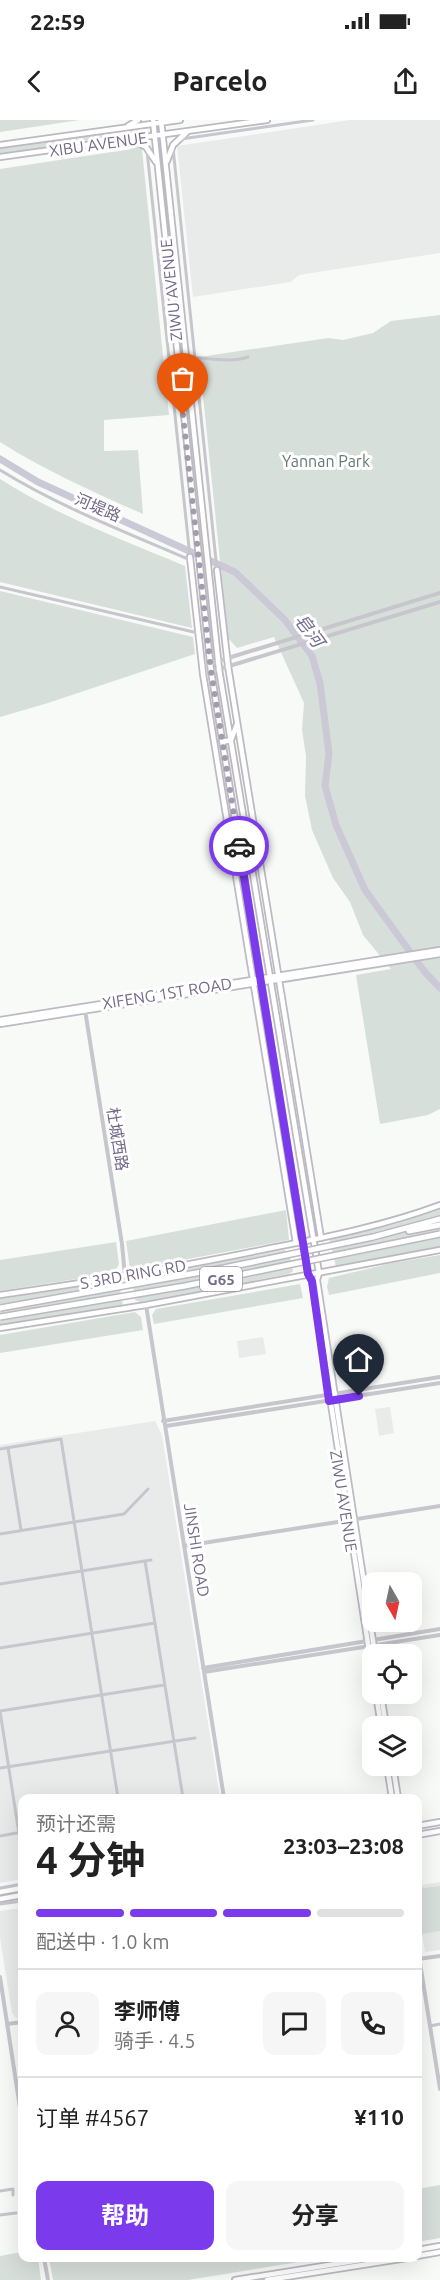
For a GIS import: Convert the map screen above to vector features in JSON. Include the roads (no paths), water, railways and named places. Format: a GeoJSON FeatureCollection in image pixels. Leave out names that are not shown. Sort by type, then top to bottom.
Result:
{"type":"FeatureCollection","features":[{"type":"Feature","properties":{"kind":"highway"},"geometry":{"type":"LineString","coordinates":[[373,1238],[440,1219]]}},
{"type":"Feature","properties":{"kind":"highway","name":"G65"},"geometry":{"type":"LineString","coordinates":[[0,1308],[213,1270],[440,1225]]}},
{"type":"Feature","properties":{"kind":"highway","name":"G65"},"geometry":{"type":"LineString","coordinates":[[0,1317],[185,1286],[440,1234]]}},
{"type":"Feature","properties":{"kind":"main road"},"geometry":{"type":"LineString","coordinates":[[126,128],[138,120]]}},
{"type":"Feature","properties":{"kind":"main road","name":"XIBU AVENUE"},"geometry":{"type":"LineString","coordinates":[[0,145],[180,120]]}},
{"type":"Feature","properties":{"kind":"main road"},"geometry":{"type":"LineString","coordinates":[[202,120],[204,129]]}},
{"type":"Feature","properties":{"kind":"main road","name":"XIBU AVENUE"},"geometry":{"type":"LineString","coordinates":[[0,157],[267,120]]}},
{"type":"Feature","properties":{"kind":"main road","name":"ZIWU AVENUE"},"geometry":{"type":"LineString","coordinates":[[161,121],[219,669],[314,1239],[330,1394]]}},
{"type":"Feature","properties":{"kind":"main road","name":"ZIWU AVENUE"},"geometry":{"type":"LineString","coordinates":[[154,122],[211,671],[370,1644]]}},
{"type":"Feature","properties":{"kind":"main road"},"geometry":{"type":"LineString","coordinates":[[113,129],[115,141]]}},
{"type":"Feature","properties":{"kind":"main road"},"geometry":{"type":"LineString","coordinates":[[166,164],[172,145],[189,131]]}},
{"type":"Feature","properties":{"kind":"main road"},"geometry":{"type":"LineString","coordinates":[[130,139],[142,144],[158,165]]}},
{"type":"Feature","properties":{"kind":"main road"},"geometry":{"type":"LineString","coordinates":[[161,192],[169,191]]}},
{"type":"Feature","properties":{"kind":"main road"},"geometry":{"type":"LineString","coordinates":[[190,558],[202,674],[296,1243]]}},
{"type":"Feature","properties":{"kind":"main road"},"geometry":{"type":"LineString","coordinates":[[217,570],[226,658],[321,1238]]}},
{"type":"Feature","properties":{"kind":"main road"},"geometry":{"type":"LineString","coordinates":[[222,742],[231,740],[237,724]]}},
{"type":"Feature","properties":{"kind":"main road","name":"XIFENG 1ST ROAD"},"geometry":{"type":"LineString","coordinates":[[0,1022],[440,952]]}},
{"type":"Feature","properties":{"kind":"main road","name":"S 3RD RING RD"},"geometry":{"type":"LineString","coordinates":[[0,1295],[126,1276],[303,1242],[391,1221],[440,1205]]}},
{"type":"Feature","properties":{"kind":"main road","name":"S 3RD RING RD"},"geometry":{"type":"LineString","coordinates":[[0,1328],[146,1305],[440,1250]]}},
{"type":"Feature","properties":{"kind":"main road"},"geometry":{"type":"LineString","coordinates":[[389,1776],[391,1794]]}},
{"type":"Feature","properties":{"kind":"main road"},"geometry":{"type":"LineString","coordinates":[[395,1776],[397,1794]]}},
{"type":"Feature","properties":{"kind":"main road"},"geometry":{"type":"LineString","coordinates":[[422,1825],[440,1822]]}},
{"type":"Feature","properties":{"kind":"main road"},"geometry":{"type":"LineString","coordinates":[[422,1834],[440,1831]]}},
{"type":"Feature","properties":{"kind":"main road"},"geometry":{"type":"LineString","coordinates":[[0,1890],[18,1887]]}},
{"type":"Feature","properties":{"kind":"main road"},"geometry":{"type":"LineString","coordinates":[[0,1899],[18,1896]]}},
{"type":"Feature","properties":{"kind":"main road"},"geometry":{"type":"LineString","coordinates":[[422,2249],[440,2247]]}},
{"type":"Feature","properties":{"kind":"main road"},"geometry":{"type":"LineString","coordinates":[[422,2255],[440,2252]]}},
{"type":"Feature","properties":{"kind":"main road"},"geometry":{"type":"LineString","coordinates":[[235,2280],[348,2262]]}},
{"type":"Feature","properties":{"kind":"main road"},"geometry":{"type":"LineString","coordinates":[[267,2280],[382,2262]]}},
{"type":"Feature","properties":{"kind":"street"},"geometry":{"type":"LineString","coordinates":[[177,140],[313,120]]}},
{"type":"Feature","properties":{"kind":"street","name":"ZIWU AVENUE"},"geometry":{"type":"LineString","coordinates":[[172,145],[217,570]]}},
{"type":"Feature","properties":{"kind":"street","name":"ZIWU AVENUE"},"geometry":{"type":"LineString","coordinates":[[147,149],[190,558]]}},
{"type":"Feature","properties":{"kind":"street"},"geometry":{"type":"LineString","coordinates":[[168,357],[186,355],[239,360],[249,357]]}},
{"type":"Feature","properties":{"kind":"street","name":"河堤路"},"geometry":{"type":"LineString","coordinates":[[0,470],[70,509],[190,558]]}},
{"type":"Feature","properties":{"kind":"street"},"geometry":{"type":"LineString","coordinates":[[0,587],[198,633]]}},
{"type":"Feature","properties":{"kind":"street"},"geometry":{"type":"LineString","coordinates":[[202,666],[440,593]]}},
{"type":"Feature","properties":{"kind":"street"},"geometry":{"type":"LineString","coordinates":[[202,674],[440,602]]}},
{"type":"Feature","properties":{"kind":"street","name":"杜城西路"},"geometry":{"type":"LineString","coordinates":[[85,1008],[123,1244],[126,1276]]}},
{"type":"Feature","properties":{"kind":"street","name":"JINSHI ROAD"},"geometry":{"type":"LineString","coordinates":[[146,1305],[223,1794]]}},
{"type":"Feature","properties":{"kind":"street"},"geometry":{"type":"LineString","coordinates":[[163,1421],[440,1377]]}},
{"type":"Feature","properties":{"kind":"street"},"geometry":{"type":"LineString","coordinates":[[166,1426],[440,1383]]}},
{"type":"Feature","properties":{"kind":"street"},"geometry":{"type":"LineString","coordinates":[[0,1449],[62,1439],[117,1794]]}},
{"type":"Feature","properties":{"kind":"street"},"geometry":{"type":"LineString","coordinates":[[8,1448],[21,1530]]}},
{"type":"Feature","properties":{"kind":"street"},"geometry":{"type":"LineString","coordinates":[[0,1534],[124,1514],[148,1489]]}},
{"type":"Feature","properties":{"kind":"street"},"geometry":{"type":"LineString","coordinates":[[184,1546],[440,1506]]}},
{"type":"Feature","properties":{"kind":"street"},"geometry":{"type":"LineString","coordinates":[[0,1584],[151,1560]]}},
{"type":"Feature","properties":{"kind":"street"},"geometry":{"type":"LineString","coordinates":[[146,1561],[182,1794]]}},
{"type":"Feature","properties":{"kind":"street"},"geometry":{"type":"LineString","coordinates":[[0,1648],[155,1623]]}},
{"type":"Feature","properties":{"kind":"street"},"geometry":{"type":"LineString","coordinates":[[370,1644],[440,1629]]}},
{"type":"Feature","properties":{"kind":"street"},"geometry":{"type":"LineString","coordinates":[[370,1644],[440,1635]]}},
{"type":"Feature","properties":{"kind":"street"},"geometry":{"type":"LineString","coordinates":[[204,1670],[362,1645]]}},
{"type":"Feature","properties":{"kind":"street"},"geometry":{"type":"LineString","coordinates":[[18,1816],[0,1711],[165,1685]]}},
{"type":"Feature","properties":{"kind":"street"},"geometry":{"type":"LineString","coordinates":[[0,1768],[195,1738]]}},
{"type":"Feature","properties":{"kind":"street"},"geometry":{"type":"LineString","coordinates":[[0,1836],[18,1833]]}},
{"type":"Feature","properties":{"kind":"street"},"geometry":{"type":"LineString","coordinates":[[0,1904],[18,1902]]}},
{"type":"Feature","properties":{"kind":"street"},"geometry":{"type":"LineString","coordinates":[[422,1958],[440,1956]]}},
{"type":"Feature","properties":{"kind":"street"},"geometry":{"type":"LineString","coordinates":[[0,1977],[18,2095]]}},
{"type":"Feature","properties":{"kind":"street"},"geometry":{"type":"LineString","coordinates":[[422,1981],[440,2089]]}},
{"type":"Feature","properties":{"kind":"street"},"geometry":{"type":"LineString","coordinates":[[7,2024],[18,2023]]}},
{"type":"Feature","properties":{"kind":"street"},"geometry":{"type":"LineString","coordinates":[[430,2026],[440,2024]]}},
{"type":"Feature","properties":{"kind":"street"},"geometry":{"type":"LineString","coordinates":[[434,2048],[440,2047]]}},
{"type":"Feature","properties":{"kind":"street"},"geometry":{"type":"LineString","coordinates":[[0,2191],[13,2189],[14,2195]]}},
{"type":"Feature","properties":{"kind":"street"},"geometry":{"type":"LineString","coordinates":[[0,2215],[16,2213]]}},
{"type":"Feature","properties":{"kind":"street"},"geometry":{"type":"LineString","coordinates":[[45,2262],[48,2280]]}},
{"type":"Feature","properties":{"kind":"waterway","name":"皂河"},"geometry":{"type":"LineString","coordinates":[[0,459],[38,482],[235,572],[285,620],[312,656],[320,683],[329,754],[325,786],[336,825],[365,890],[424,971],[440,988]]}},
{"type":"Feature","properties":{"kind":"park label","name":"Yannan Park"},"geometry":{"type":"Point","coordinates":[326,461]}}]}
